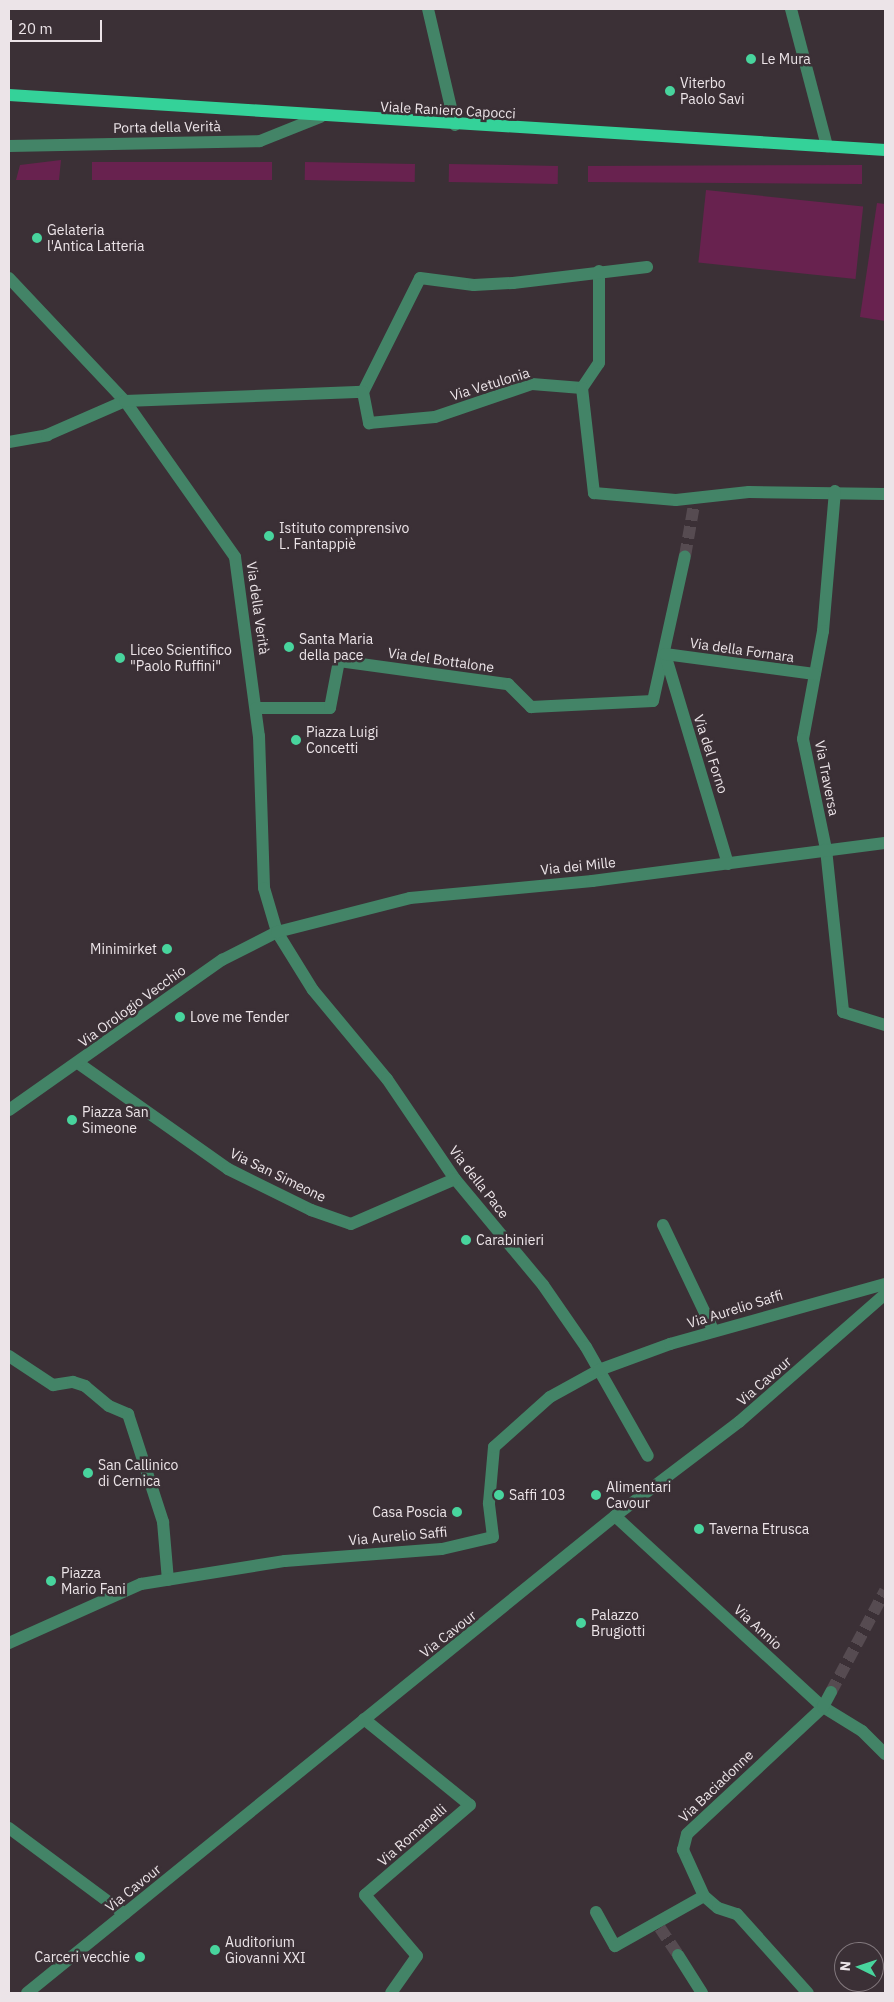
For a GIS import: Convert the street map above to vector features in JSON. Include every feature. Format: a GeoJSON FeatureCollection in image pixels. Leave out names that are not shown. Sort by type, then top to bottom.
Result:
{"type":"FeatureCollection","features":[{"type":"Feature","properties":{"kind":"main road","name":"Viale Raniero Capocci"},"geometry":{"type":"LineString","coordinates":[[9,95],[320,117],[885,150]]}},
{"type":"Feature","properties":{"kind":"street"},"geometry":{"type":"LineString","coordinates":[[428,9],[455,125]]}},
{"type":"Feature","properties":{"kind":"street"},"geometry":{"type":"LineString","coordinates":[[791,9],[827,146]]}},
{"type":"Feature","properties":{"kind":"street","name":"Porta della Verità"},"geometry":{"type":"LineString","coordinates":[[9,146],[260,141],[320,117]]}},
{"type":"Feature","properties":{"kind":"street"},"geometry":{"type":"LineString","coordinates":[[9,442],[47,435],[126,401],[363,392],[420,278],[474,284],[647,267]]}},
{"type":"Feature","properties":{"kind":"street"},"geometry":{"type":"LineString","coordinates":[[599,271],[599,363],[582,388],[594,493],[694,501],[835,491],[885,494]]}},
{"type":"Feature","properties":{"kind":"street","name":"Via della Verità"},"geometry":{"type":"LineString","coordinates":[[9,278],[126,401],[236,557],[256,708],[264,888],[277,932]]}},
{"type":"Feature","properties":{"kind":"street","name":"Via Vetulonia"},"geometry":{"type":"LineString","coordinates":[[363,392],[369,423],[435,417],[532,384],[582,388]]}},
{"type":"Feature","properties":{"kind":"street","name":"Via Traversa"},"geometry":{"type":"LineString","coordinates":[[835,491],[815,674],[803,739],[826,849],[843,1012],[885,1025]]}},
{"type":"Feature","properties":{"kind":"street","name":"Via del Bottalone"},"geometry":{"type":"LineString","coordinates":[[256,708],[330,708],[339,660],[508,684],[532,707],[653,702],[665,654],[684,556]]}},
{"type":"Feature","properties":{"kind":"street","name":"Via della Fornara"},"geometry":{"type":"LineString","coordinates":[[665,654],[815,674]]}},
{"type":"Feature","properties":{"kind":"street","name":"Via del Forno"},"geometry":{"type":"LineString","coordinates":[[665,654],[728,864]]}},
{"type":"Feature","properties":{"kind":"street","name":"Via dei Mille"},"geometry":{"type":"LineString","coordinates":[[277,932],[410,898],[728,864],[826,849],[885,844]]}},
{"type":"Feature","properties":{"kind":"street","name":"Via Orologio Vecchio"},"geometry":{"type":"LineString","coordinates":[[9,1110],[222,960],[277,932]]}},
{"type":"Feature","properties":{"kind":"street","name":"Via della Pace"},"geometry":{"type":"LineString","coordinates":[[277,932],[313,990],[387,1078],[455,1179],[543,1285],[599,1370],[648,1456]]}},
{"type":"Feature","properties":{"kind":"street","name":"Via San Simeone"},"geometry":{"type":"LineString","coordinates":[[78,1063],[228,1169],[311,1210],[351,1224],[455,1179]]}},
{"type":"Feature","properties":{"kind":"street"},"geometry":{"type":"LineString","coordinates":[[663,1225],[713,1330]]}},
{"type":"Feature","properties":{"kind":"street","name":"Via Aurelio Saffi"},"geometry":{"type":"LineString","coordinates":[[9,1644],[141,1584],[285,1561],[442,1549],[493,1537],[489,1503],[494,1447],[550,1397],[599,1370],[713,1330],[885,1284]]}},
{"type":"Feature","properties":{"kind":"street","name":"Via Cavour"},"geometry":{"type":"LineString","coordinates":[[27,1993],[615,1516],[739,1422],[885,1294]]}},
{"type":"Feature","properties":{"kind":"street"},"geometry":{"type":"LineString","coordinates":[[9,1356],[53,1385],[73,1382],[85,1386],[128,1414],[163,1522],[168,1580]]}},
{"type":"Feature","properties":{"kind":"street","name":"Via Annio"},"geometry":{"type":"LineString","coordinates":[[615,1516],[823,1707],[862,1731],[885,1754]]}},
{"type":"Feature","properties":{"kind":"street","name":"Via Baciadonne"},"geometry":{"type":"LineString","coordinates":[[704,1896],[683,1850],[687,1834],[823,1707],[831,1692]]}},
{"type":"Feature","properties":{"kind":"street","name":"Via Romanelli"},"geometry":{"type":"LineString","coordinates":[[364,1719],[470,1805],[365,1895],[417,1956],[391,1993]]}},
{"type":"Feature","properties":{"kind":"street"},"geometry":{"type":"LineString","coordinates":[[9,1828],[125,1914]]}},
{"type":"Feature","properties":{"kind":"street"},"geometry":{"type":"LineString","coordinates":[[596,1912],[615,1946],[658,1925],[704,1896],[718,1908],[737,1914],[808,1993]]}},
{"type":"Feature","properties":{"kind":"street"},"geometry":{"type":"LineString","coordinates":[[678,1955],[702,1993]]}},
{"type":"Feature","properties":{"kind":"shaded area"},"geometry":{"type":"Polygon","coordinates":[[[61,160],[59,180],[16,180],[20,165],[61,160]]]}},
{"type":"Feature","properties":{"kind":"shaded area"},"geometry":{"type":"Polygon","coordinates":[[[92,162],[272,162],[272,180],[92,180],[92,162]]]}},
{"type":"Feature","properties":{"kind":"shaded area"},"geometry":{"type":"Polygon","coordinates":[[[305,162],[415,164],[415,182],[305,180],[305,162]]]}},
{"type":"Feature","properties":{"kind":"shaded area"},"geometry":{"type":"Polygon","coordinates":[[[449,164],[558,166],[558,184],[449,182],[449,164]]]}},
{"type":"Feature","properties":{"kind":"shaded area"},"geometry":{"type":"Polygon","coordinates":[[[862,165],[862,184],[588,182],[588,166],[862,165]]]}},
{"type":"Feature","properties":{"kind":"shaded area"},"geometry":{"type":"Polygon","coordinates":[[[706,190],[863,207],[856,279],[698,263],[706,190]]]}},
{"type":"Feature","properties":{"kind":"shaded area"},"geometry":{"type":"Polygon","coordinates":[[[877,203],[885,204],[885,321],[860,317],[877,203]]]}},
{"type":"Feature","properties":{"kind":"tunnel"},"geometry":{"type":"LineString","coordinates":[[685,556],[694,505]]}},
{"type":"Feature","properties":{"kind":"tunnel"},"geometry":{"type":"LineString","coordinates":[[831,1692],[885,1591]]}},
{"type":"Feature","properties":{"kind":"tunnel"},"geometry":{"type":"LineString","coordinates":[[660,1928],[678,1955]]}},
{"type":"Feature","properties":{"kind":"place","name":"Le Mura"},"geometry":{"type":"Point","coordinates":[751,59]}},
{"type":"Feature","properties":{"kind":"place","name":"Viterbo Paolo Savi"},"geometry":{"type":"Point","coordinates":[670,91]}},
{"type":"Feature","properties":{"kind":"place","name":"Gelateria l'Antica Latteria"},"geometry":{"type":"Point","coordinates":[37,238]}},
{"type":"Feature","properties":{"kind":"place","name":"Istituto comprensivo L. Fantappiè"},"geometry":{"type":"Point","coordinates":[269,536]}},
{"type":"Feature","properties":{"kind":"place","name":"Santa Maria della pace"},"geometry":{"type":"Point","coordinates":[289,647]}},
{"type":"Feature","properties":{"kind":"place","name":"Liceo Scientifico \"Paolo Ruffini\""},"geometry":{"type":"Point","coordinates":[120,658]}},
{"type":"Feature","properties":{"kind":"place","name":"Piazza Luigi Concetti"},"geometry":{"type":"Point","coordinates":[296,740]}},
{"type":"Feature","properties":{"kind":"place","name":"Minimirket"},"geometry":{"type":"Point","coordinates":[167,949]}},
{"type":"Feature","properties":{"kind":"place","name":"Love me Tender"},"geometry":{"type":"Point","coordinates":[180,1017]}},
{"type":"Feature","properties":{"kind":"place","name":"Piazza San Simeone"},"geometry":{"type":"Point","coordinates":[72,1120]}},
{"type":"Feature","properties":{"kind":"place","name":"Carabinieri"},"geometry":{"type":"Point","coordinates":[466,1240]}},
{"type":"Feature","properties":{"kind":"place","name":"San Callinico di Cernica"},"geometry":{"type":"Point","coordinates":[88,1473]}},
{"type":"Feature","properties":{"kind":"place","name":"Saffi 103"},"geometry":{"type":"Point","coordinates":[499,1495]}},
{"type":"Feature","properties":{"kind":"place","name":"Alimentari Cavour"},"geometry":{"type":"Point","coordinates":[596,1495]}},
{"type":"Feature","properties":{"kind":"place","name":"Casa Poscia"},"geometry":{"type":"Point","coordinates":[457,1512]}},
{"type":"Feature","properties":{"kind":"place","name":"Taverna Etrusca"},"geometry":{"type":"Point","coordinates":[699,1529]}},
{"type":"Feature","properties":{"kind":"place","name":"Piazza Mario Fani"},"geometry":{"type":"Point","coordinates":[51,1581]}},
{"type":"Feature","properties":{"kind":"place","name":"Palazzo Brugiotti"},"geometry":{"type":"Point","coordinates":[581,1623]}},
{"type":"Feature","properties":{"kind":"place","name":"Auditorium Giovanni XXI"},"geometry":{"type":"Point","coordinates":[215,1950]}},
{"type":"Feature","properties":{"kind":"place","name":"Carceri vecchie"},"geometry":{"type":"Point","coordinates":[140,1957]}}]}
